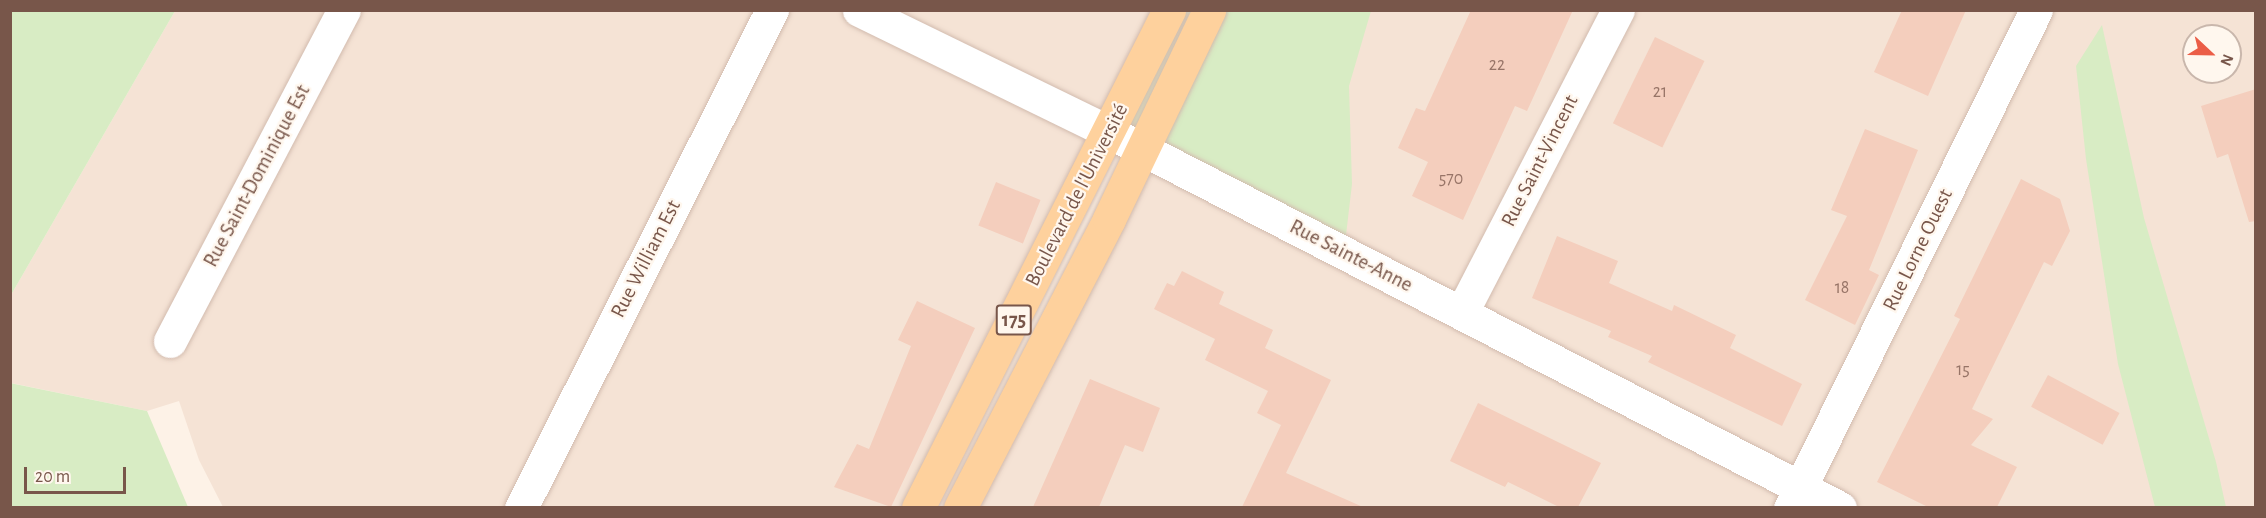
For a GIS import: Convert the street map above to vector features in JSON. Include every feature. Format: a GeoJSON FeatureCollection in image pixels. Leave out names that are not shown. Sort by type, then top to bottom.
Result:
{"type":"FeatureCollection","features":[{"type":"Feature","properties":{"kind":"main road","name":"Boulevard de l'Université"},"geometry":{"type":"LineString","coordinates":[[918,507],[1169,10]]}},
{"type":"Feature","properties":{"kind":"main road","name":"Boulevard de l'Université"},"geometry":{"type":"LineString","coordinates":[[960,507],[1144,149],[1209,10]]}},
{"type":"Feature","properties":{"kind":"street","name":"Rue Saint-Dominique Est"},"geometry":{"type":"LineString","coordinates":[[170,341],[344,10]]}},
{"type":"Feature","properties":{"kind":"street","name":"Rue William Est"},"geometry":{"type":"LineString","coordinates":[[521,507],[772,10]]}},
{"type":"Feature","properties":{"kind":"street","name":"Rue Sainte-Anne"},"geometry":{"type":"LineString","coordinates":[[859,10],[1144,149],[1462,312],[1795,498],[1840,507]]}},
{"type":"Feature","properties":{"kind":"street","name":"Rue Saint-Vincent"},"geometry":{"type":"LineString","coordinates":[[1462,312],[1618,10]]}},
{"type":"Feature","properties":{"kind":"street","name":"Rue Lorne Ouest"},"geometry":{"type":"LineString","coordinates":[[1795,498],[2036,10]]}},
{"type":"Feature","properties":{"kind":"shaded area"},"geometry":{"type":"Polygon","coordinates":[[[175,11],[1169,11],[918,507],[223,507],[199,460],[179,401],[147,411],[11,383],[11,295],[175,11]]]}},
{"type":"Feature","properties":{"kind":"shaded area"},"geometry":{"type":"Polygon","coordinates":[[[1209,11],[2255,11],[2255,507],[960,508],[1209,11]]]}},
{"type":"Feature","properties":{"kind":"green space"},"geometry":{"type":"Polygon","coordinates":[[[10,11],[175,11],[11,295],[10,11]]]}},
{"type":"Feature","properties":{"kind":"green space"},"geometry":{"type":"Polygon","coordinates":[[[1169,11],[1371,11],[1349,86],[1352,184],[1344,252],[1109,132],[1169,11]]]}},
{"type":"Feature","properties":{"kind":"green space"},"geometry":{"type":"Polygon","coordinates":[[[2102,25],[2144,218],[2216,462],[2226,507],[2155,507],[2118,364],[2086,159],[2076,66],[2102,25]]]}},
{"type":"Feature","properties":{"kind":"green space"},"geometry":{"type":"Polygon","coordinates":[[[10,383],[147,411],[188,507],[11,507],[10,383]]]}},
{"type":"Feature","properties":{"kind":"building"},"geometry":{"type":"Polygon","coordinates":[[[1471,10],[1573,10],[1527,111],[1515,106],[1463,220],[1412,196],[1428,162],[1398,148],[1416,108],[1425,111],[1471,10]]]}},
{"type":"Feature","properties":{"kind":"building"},"geometry":{"type":"Polygon","coordinates":[[[1902,10],[1966,10],[1928,96],[1874,72],[1902,10]]]}},
{"type":"Feature","properties":{"kind":"building"},"geometry":{"type":"Polygon","coordinates":[[[1655,37],[1704,61],[1662,147],[1613,123],[1655,37]]]}},
{"type":"Feature","properties":{"kind":"building"},"geometry":{"type":"Polygon","coordinates":[[[2256,89],[2256,221],[2249,222],[2228,154],[2217,158],[2201,106],[2256,89]]]}},
{"type":"Feature","properties":{"kind":"building"},"geometry":{"type":"Polygon","coordinates":[[[1865,129],[1918,150],[1869,270],[1879,275],[1855,325],[1805,300],[1847,216],[1831,210],[1865,129]]]}},
{"type":"Feature","properties":{"kind":"building"},"geometry":{"type":"Polygon","coordinates":[[[2021,179],[2060,199],[2070,231],[2052,266],[2044,262],[1972,409],[1993,419],[1971,445],[2017,467],[1997,507],[1928,507],[1877,482],[1960,319],[1954,316],[2021,179]]]}},
{"type":"Feature","properties":{"kind":"building"},"geometry":{"type":"Polygon","coordinates":[[[996,182],[1041,200],[1023,244],[978,226],[996,182]]]}},
{"type":"Feature","properties":{"kind":"building"},"geometry":{"type":"Polygon","coordinates":[[[1557,236],[1618,261],[1609,283],[1672,311],[1674,305],[1736,335],[1730,348],[1802,384],[1782,426],[1648,362],[1652,356],[1608,337],[1611,331],[1532,298],[1557,236]]]}},
{"type":"Feature","properties":{"kind":"building"},"geometry":{"type":"Polygon","coordinates":[[[1182,271],[1224,292],[1219,304],[1273,330],[1265,348],[1331,380],[1286,473],[1363,507],[1242,507],[1281,425],[1257,413],[1268,391],[1205,360],[1215,339],[1154,309],[1167,283],[1174,286],[1182,271]]]}},
{"type":"Feature","properties":{"kind":"building"},"geometry":{"type":"Polygon","coordinates":[[[917,301],[975,328],[891,507],[834,487],[857,444],[869,449],[911,346],[898,340],[917,301]]]}},
{"type":"Feature","properties":{"kind":"building"},"geometry":{"type":"Polygon","coordinates":[[[2048,375],[2120,413],[2103,445],[2031,407],[2048,375]]]}},
{"type":"Feature","properties":{"kind":"building"},"geometry":{"type":"Polygon","coordinates":[[[1090,379],[1160,408],[1143,452],[1125,445],[1099,507],[1033,507],[1090,379]]]}},
{"type":"Feature","properties":{"kind":"building"},"geometry":{"type":"Polygon","coordinates":[[[1478,403],[1601,463],[1578,507],[1559,507],[1508,482],[1505,487],[1450,461],[1478,403]]]}}]}
